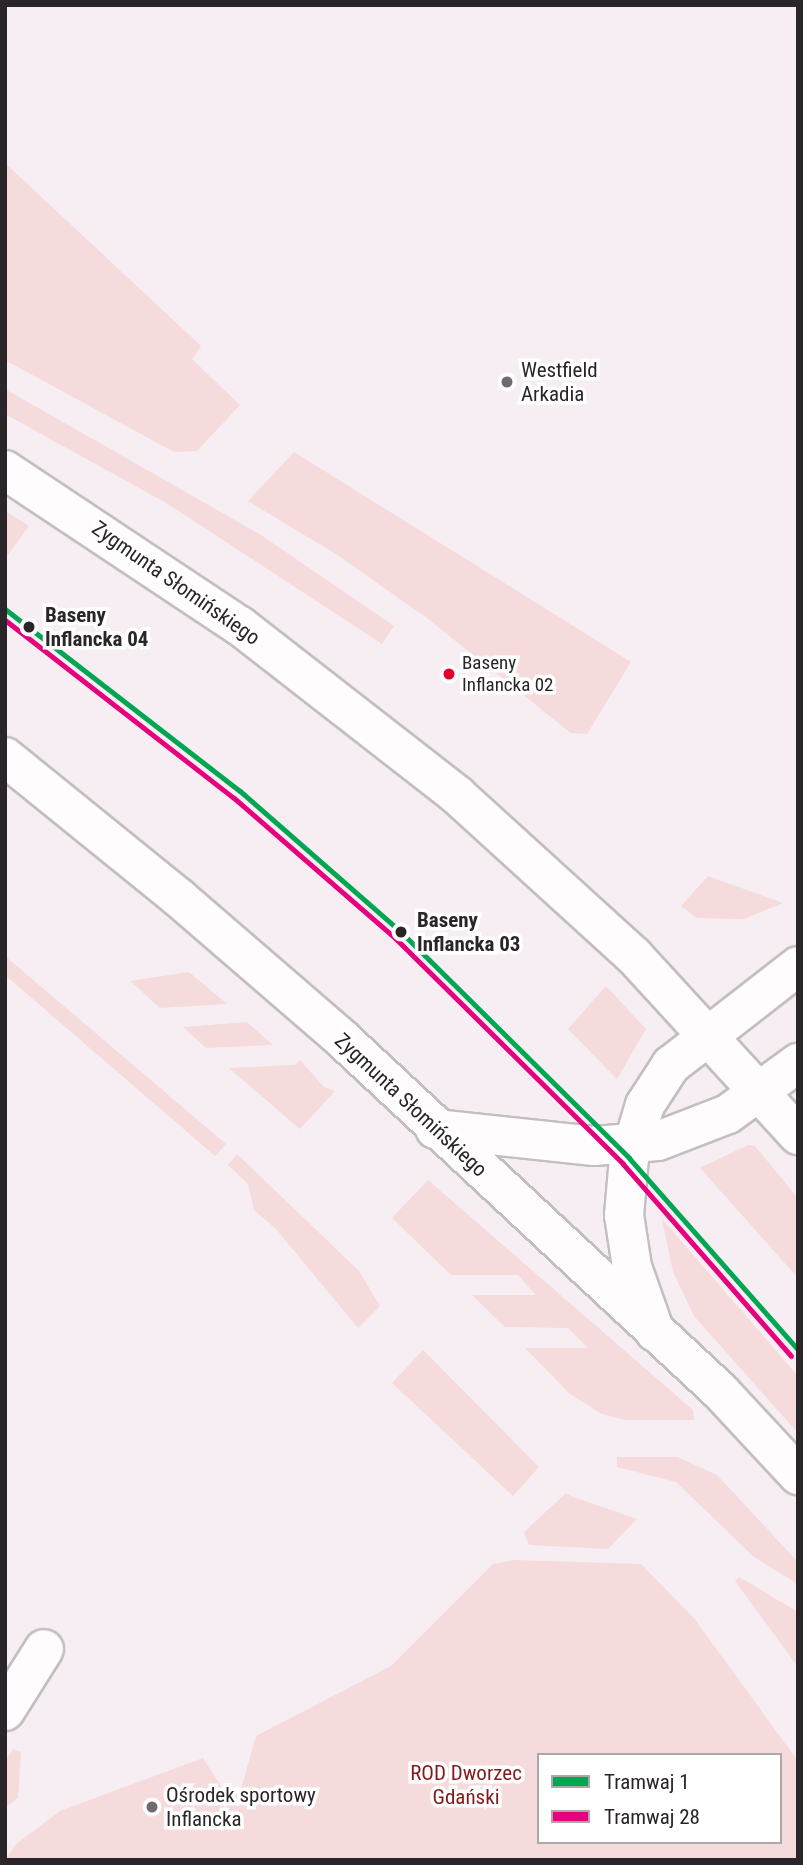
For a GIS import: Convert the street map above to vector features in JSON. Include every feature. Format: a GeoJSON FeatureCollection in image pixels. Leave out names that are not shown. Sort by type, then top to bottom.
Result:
{"type":"FeatureCollection","features":[{"type":"Feature","properties":{"kind":"main road","name":"Zygmunta Słomińskiego"},"geometry":{"type":"LineString","coordinates":[[5,470],[187,588],[377,729],[533,861],[708,1032],[798,1135]]}},
{"type":"Feature","properties":{"kind":"main road","name":"Zygmunta Słomińskiego"},"geometry":{"type":"LineString","coordinates":[[5,757],[253,961],[720,1391],[798,1475]]}},
{"type":"Feature","properties":{"kind":"main road"},"geometry":{"type":"LineString","coordinates":[[655,1332],[627,1243],[625,1184],[632,1145],[659,1079],[708,1032],[798,966]]}},
{"type":"Feature","properties":{"kind":"main road"},"geometry":{"type":"LineString","coordinates":[[435,1129],[594,1146],[632,1145],[704,1126],[798,1063]]}},
{"type":"Feature","properties":{"kind":"main road"},"geometry":{"type":"LineString","coordinates":[[5,1711],[44,1649]]}},
{"type":"Feature","properties":{"kind":"green space"},"geometry":{"type":"Polygon","coordinates":[[[5,163],[201,346],[192,359],[240,405],[197,451],[174,452],[5,360],[5,163]]]}},
{"type":"Feature","properties":{"kind":"green space"},"geometry":{"type":"Polygon","coordinates":[[[5,389],[261,535],[394,626],[382,644],[168,504],[5,414],[5,389]]]}},
{"type":"Feature","properties":{"kind":"green space"},"geometry":{"type":"Polygon","coordinates":[[[294,452],[631,662],[587,734],[571,733],[428,619],[339,556],[248,501],[294,452]]]}},
{"type":"Feature","properties":{"kind":"green space"},"geometry":{"type":"Polygon","coordinates":[[[5,511],[29,526],[8,555],[5,553],[5,511]]]}},
{"type":"Feature","properties":{"kind":"green space"},"geometry":{"type":"Polygon","coordinates":[[[708,876],[783,903],[744,919],[697,918],[681,906],[708,876]]]}},
{"type":"Feature","properties":{"kind":"green space"},"geometry":{"type":"Polygon","coordinates":[[[5,956],[226,1144],[215,1156],[5,975],[5,956]]]}},
{"type":"Feature","properties":{"kind":"green space"},"geometry":{"type":"Polygon","coordinates":[[[189,972],[227,1004],[160,1008],[130,981],[189,972]]]}},
{"type":"Feature","properties":{"kind":"green space"},"geometry":{"type":"Polygon","coordinates":[[[606,986],[646,1029],[617,1079],[568,1029],[606,986]]]}},
{"type":"Feature","properties":{"kind":"green space"},"geometry":{"type":"Polygon","coordinates":[[[247,1022],[273,1045],[206,1048],[183,1027],[247,1022]]]}},
{"type":"Feature","properties":{"kind":"green space"},"geometry":{"type":"Polygon","coordinates":[[[300,1060],[324,1087],[335,1091],[300,1129],[229,1068],[295,1065],[300,1060]]]}},
{"type":"Feature","properties":{"kind":"green space"},"geometry":{"type":"Polygon","coordinates":[[[748,1145],[755,1146],[798,1198],[798,1278],[700,1168],[748,1145]]]}},
{"type":"Feature","properties":{"kind":"green space"},"geometry":{"type":"Polygon","coordinates":[[[237,1154],[359,1271],[380,1306],[358,1328],[276,1229],[254,1210],[248,1184],[228,1165],[237,1154]]]}},
{"type":"Feature","properties":{"kind":"green space"},"geometry":{"type":"Polygon","coordinates":[[[428,1180],[693,1410],[694,1420],[626,1420],[602,1414],[570,1394],[525,1348],[588,1348],[568,1328],[505,1327],[472,1295],[536,1295],[518,1275],[451,1275],[392,1218],[428,1180]]]}},
{"type":"Feature","properties":{"kind":"green space"},"geometry":{"type":"Polygon","coordinates":[[[662,1219],[798,1376],[798,1433],[694,1316],[673,1272],[662,1219]]]}},
{"type":"Feature","properties":{"kind":"green space"},"geometry":{"type":"Polygon","coordinates":[[[423,1350],[539,1467],[513,1496],[392,1383],[423,1350]]]}},
{"type":"Feature","properties":{"kind":"green space"},"geometry":{"type":"Polygon","coordinates":[[[617,1457],[677,1457],[717,1475],[798,1562],[798,1584],[754,1557],[676,1482],[617,1467],[617,1457]]]}},
{"type":"Feature","properties":{"kind":"green space"},"geometry":{"type":"Polygon","coordinates":[[[566,1493],[637,1519],[608,1549],[529,1545],[524,1532],[566,1493]]]}},
{"type":"Feature","properties":{"kind":"green space","name":"ROD Dworzec Gdański"},"geometry":{"type":"Polygon","coordinates":[[[514,1560],[641,1564],[693,1617],[798,1761],[798,1860],[5,1860],[16,1844],[60,1811],[203,1758],[229,1799],[241,1789],[256,1736],[391,1666],[493,1564],[514,1560]]]}},
{"type":"Feature","properties":{"kind":"green space"},"geometry":{"type":"Polygon","coordinates":[[[739,1577],[798,1612],[798,1667],[735,1581],[739,1577]]]}},
{"type":"Feature","properties":{"kind":"green space"},"geometry":{"type":"Polygon","coordinates":[[[13,1749],[21,1752],[18,1798],[5,1808],[5,1762],[13,1749]]]}},
{"type":"Feature","properties":{"kind":"tram line","name":"1"},"geometry":{"type":"LineString","coordinates":[[5,609],[240,791],[401,932],[629,1158],[798,1350]]}},
{"type":"Feature","properties":{"kind":"tram line","name":"28"},"geometry":{"type":"LineString","coordinates":[[5,620],[234,798],[395,938],[623,1164],[791,1356]]}},
{"type":"Feature","properties":{"kind":"place","name":"Westfield Arkadia"},"geometry":{"type":"Point","coordinates":[507,382]}},
{"type":"Feature","properties":{"kind":"place","name":"Baseny Inflancka 04"},"geometry":{"type":"Point","coordinates":[29,627]}},
{"type":"Feature","properties":{"kind":"place","name":"Baseny Inflancka 02"},"geometry":{"type":"Point","coordinates":[449,674]}},
{"type":"Feature","properties":{"kind":"place","name":"Baseny Inflancka 03"},"geometry":{"type":"Point","coordinates":[401,932]}},
{"type":"Feature","properties":{"kind":"place","name":"Ośrodek sportowy Inflancka"},"geometry":{"type":"Point","coordinates":[152,1807]}}]}
